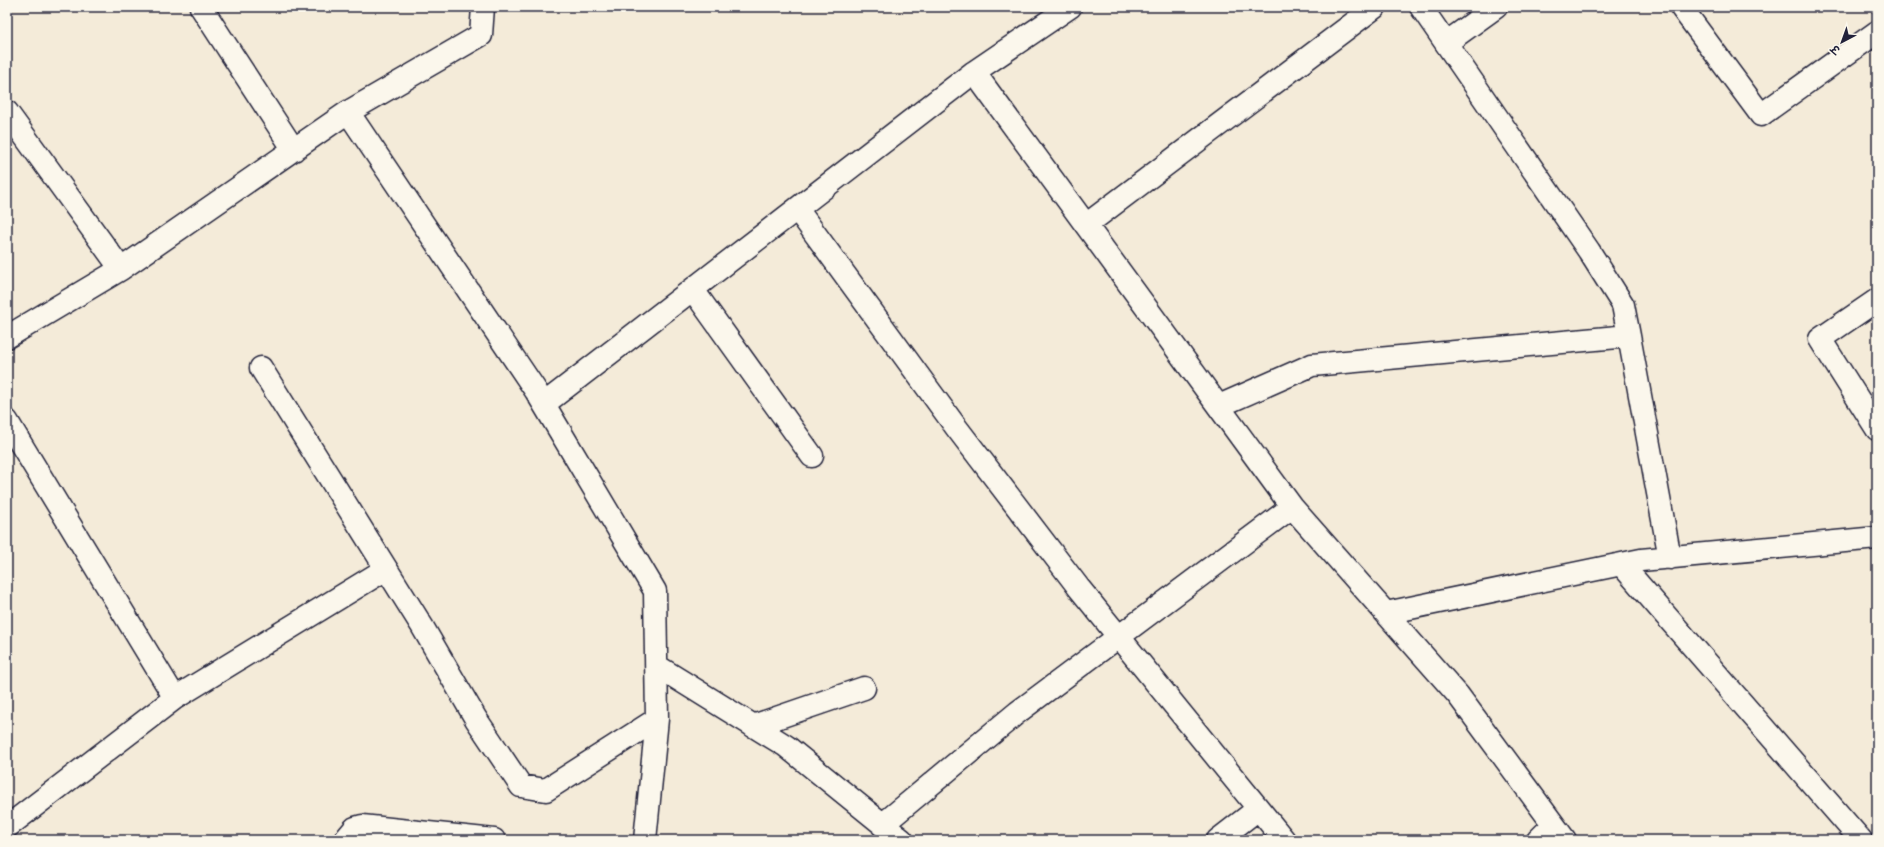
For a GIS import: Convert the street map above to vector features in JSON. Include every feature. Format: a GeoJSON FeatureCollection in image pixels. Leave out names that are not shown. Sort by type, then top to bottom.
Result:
{"type":"FeatureCollection","features":[{"type":"Feature","properties":{"kind":"street"},"geometry":{"type":"LineString","coordinates":[[201,7],[294,150]]}},
{"type":"Feature","properties":{"kind":"street"},"geometry":{"type":"LineString","coordinates":[[7,337],[121,269],[348,112],[481,35],[483,7]]}},
{"type":"Feature","properties":{"kind":"street"},"geometry":{"type":"LineString","coordinates":[[544,404],[974,72],[1070,7]]}},
{"type":"Feature","properties":{"kind":"street"},"geometry":{"type":"LineString","coordinates":[[1086,225],[1375,7]]}},
{"type":"Feature","properties":{"kind":"street"},"geometry":{"type":"LineString","coordinates":[[1421,7],[1589,251],[1623,305],[1670,558]]}},
{"type":"Feature","properties":{"kind":"street"},"geometry":{"type":"LineString","coordinates":[[1446,43],[1496,7]]}},
{"type":"Feature","properties":{"kind":"street"},"geometry":{"type":"LineString","coordinates":[[1681,7],[1761,115],[1877,32]]}},
{"type":"Feature","properties":{"kind":"street"},"geometry":{"type":"LineString","coordinates":[[974,72],[1292,507],[1458,695],[1552,835]]}},
{"type":"Feature","properties":{"kind":"street"},"geometry":{"type":"LineString","coordinates":[[7,112],[121,269]]}},
{"type":"Feature","properties":{"kind":"street"},"geometry":{"type":"LineString","coordinates":[[348,112],[544,404],[655,591],[657,719],[644,840]]}},
{"type":"Feature","properties":{"kind":"street"},"geometry":{"type":"LineString","coordinates":[[797,209],[956,428],[1118,637],[1284,840]]}},
{"type":"Feature","properties":{"kind":"street"},"geometry":{"type":"LineString","coordinates":[[693,290],[812,456]]}},
{"type":"Feature","properties":{"kind":"street"},"geometry":{"type":"LineString","coordinates":[[1877,300],[1820,339],[1877,429]]}},
{"type":"Feature","properties":{"kind":"street"},"geometry":{"type":"LineString","coordinates":[[1219,406],[1312,365],[1629,336]]}},
{"type":"Feature","properties":{"kind":"street"},"geometry":{"type":"LineString","coordinates":[[261,368],[386,569],[476,719],[521,786],[546,790],[657,719]]}},
{"type":"Feature","properties":{"kind":"street"},"geometry":{"type":"LineString","coordinates":[[7,421],[175,698]]}},
{"type":"Feature","properties":{"kind":"street"},"geometry":{"type":"LineString","coordinates":[[882,825],[1018,712],[1292,507]]}},
{"type":"Feature","properties":{"kind":"street"},"geometry":{"type":"LineString","coordinates":[[1386,613],[1621,564],[1877,538]]}},
{"type":"Feature","properties":{"kind":"street"},"geometry":{"type":"LineString","coordinates":[[1621,564],[1861,840]]}},
{"type":"Feature","properties":{"kind":"street"},"geometry":{"type":"LineString","coordinates":[[7,827],[175,698],[386,569]]}},
{"type":"Feature","properties":{"kind":"street"},"geometry":{"type":"LineString","coordinates":[[657,666],[786,746],[902,840]]}},
{"type":"Feature","properties":{"kind":"street"},"geometry":{"type":"LineString","coordinates":[[753,726],[864,688]]}},
{"type":"Feature","properties":{"kind":"street"},"geometry":{"type":"LineString","coordinates":[[1218,840],[1258,809]]}},
{"type":"Feature","properties":{"kind":"street"},"geometry":{"type":"LineString","coordinates":[[345,840],[355,828],[362,826],[494,840]]}}]}
